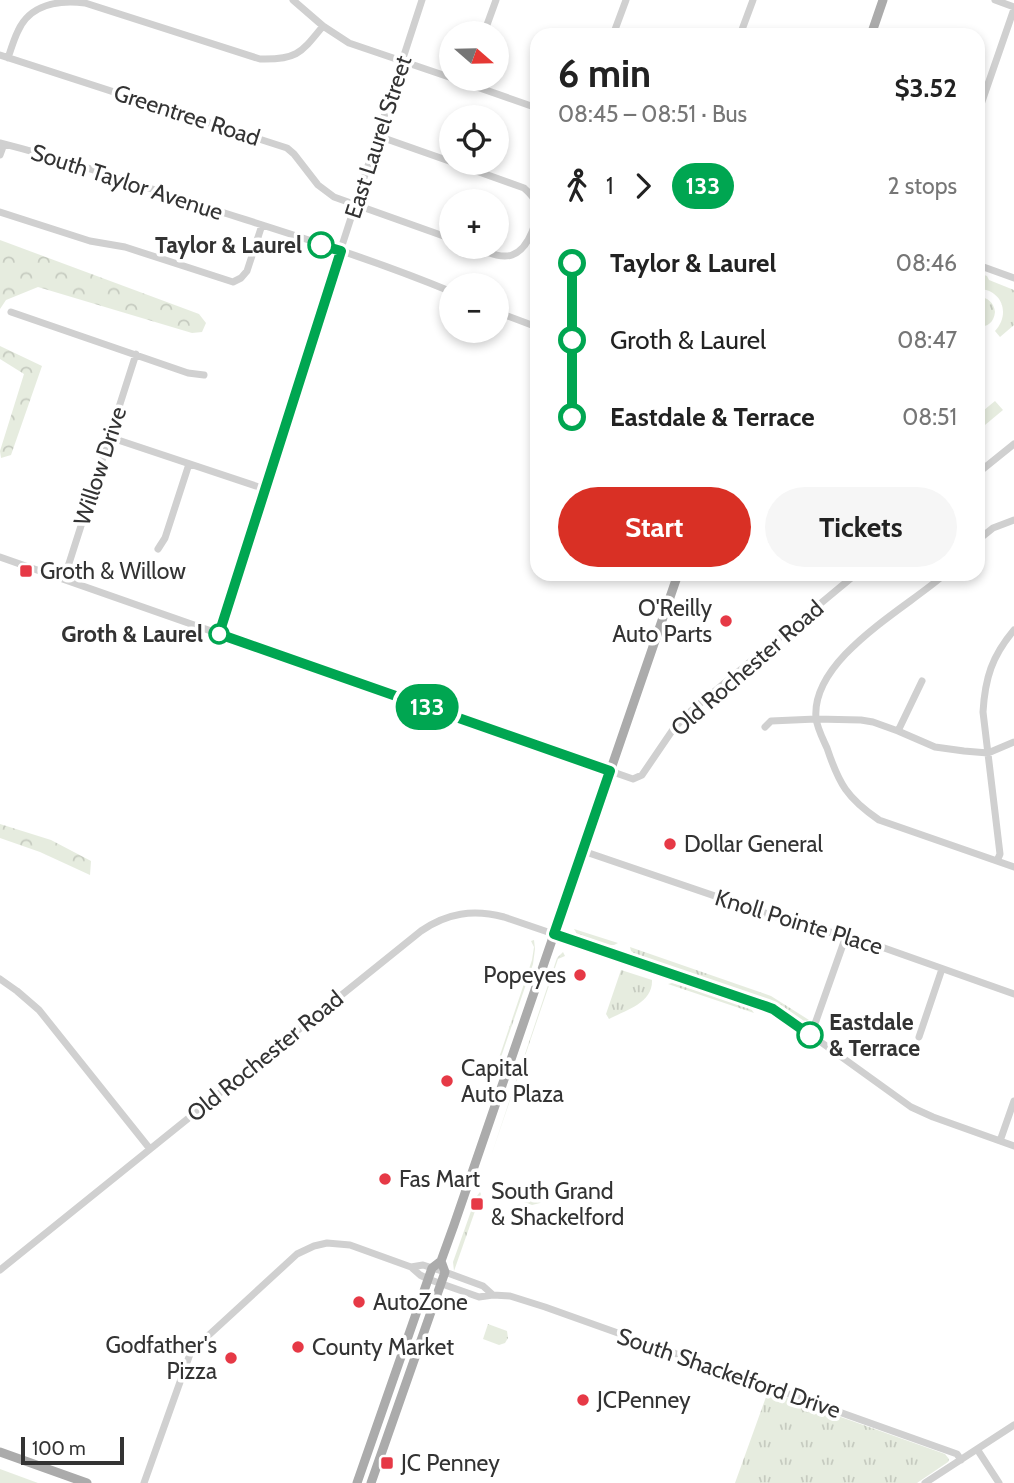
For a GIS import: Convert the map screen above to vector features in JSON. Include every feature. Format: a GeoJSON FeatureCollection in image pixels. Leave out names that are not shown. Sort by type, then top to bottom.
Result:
{"type":"FeatureCollection","features":[{"type":"Feature","properties":{"kind":"main road"},"geometry":{"type":"LineString","coordinates":[[873,28],[883,0]]}},
{"type":"Feature","properties":{"kind":"main road"},"geometry":{"type":"LineString","coordinates":[[357,1483],[432,1268],[441,1261],[676,581]]}},
{"type":"Feature","properties":{"kind":"main road"},"geometry":{"type":"LineString","coordinates":[[371,1483],[445,1272],[441,1261]]}},
{"type":"Feature","properties":{"kind":"main road"},"geometry":{"type":"LineString","coordinates":[[0,1452],[87,1483]]}},
{"type":"Feature","properties":{"kind":"main road"},"geometry":{"type":"LineString","coordinates":[[351,1483],[362,1469]]}},
{"type":"Feature","properties":{"kind":"street"},"geometry":{"type":"LineString","coordinates":[[4,57],[26,18],[42,6],[64,0],[85,2],[260,59],[274,60],[294,56],[303,50],[323,26]]}},
{"type":"Feature","properties":{"kind":"street"},"geometry":{"type":"LineString","coordinates":[[293,0],[323,26],[349,43],[439,73]]}},
{"type":"Feature","properties":{"kind":"street","name":"East Laurel Street"},"geometry":{"type":"LineString","coordinates":[[219,634],[422,0]]}},
{"type":"Feature","properties":{"kind":"street"},"geometry":{"type":"LineString","coordinates":[[489,21],[496,0]]}},
{"type":"Feature","properties":{"kind":"street"},"geometry":{"type":"LineString","coordinates":[[616,28],[626,0]]}},
{"type":"Feature","properties":{"kind":"street"},"geometry":{"type":"LineString","coordinates":[[743,28],[753,0]]}},
{"type":"Feature","properties":{"kind":"street"},"geometry":{"type":"LineString","coordinates":[[985,93],[1014,8],[995,0]]}},
{"type":"Feature","properties":{"kind":"street","name":"Greentree Road"},"geometry":{"type":"LineString","coordinates":[[4,57],[287,148],[318,185],[334,197],[439,234]]}},
{"type":"Feature","properties":{"kind":"street"},"geometry":{"type":"LineString","coordinates":[[494,91],[530,105]]}},
{"type":"Feature","properties":{"kind":"street"},"geometry":{"type":"LineString","coordinates":[[378,136],[439,157]]}},
{"type":"Feature","properties":{"kind":"street"},"geometry":{"type":"LineString","coordinates":[[0,155],[2,143]]}},
{"type":"Feature","properties":{"kind":"street","name":"South Taylor Avenue"},"geometry":{"type":"LineString","coordinates":[[2,143],[54,157],[341,251],[439,287]]}},
{"type":"Feature","properties":{"kind":"street"},"geometry":{"type":"LineString","coordinates":[[488,175],[524,188],[530,193]]}},
{"type":"Feature","properties":{"kind":"street"},"geometry":{"type":"LineString","coordinates":[[0,212],[90,241],[125,247],[237,284],[247,271],[262,225]]}},
{"type":"Feature","properties":{"kind":"street"},"geometry":{"type":"LineString","coordinates":[[509,254],[521,249],[530,233]]}},
{"type":"Feature","properties":{"kind":"street"},"geometry":{"type":"LineString","coordinates":[[985,268],[1014,278]]}},
{"type":"Feature","properties":{"kind":"street"},"geometry":{"type":"LineString","coordinates":[[12,312],[188,373],[204,375]]}},
{"type":"Feature","properties":{"kind":"street"},"geometry":{"type":"LineString","coordinates":[[509,316],[530,324]]}},
{"type":"Feature","properties":{"kind":"street","name":"Willow Drive"},"geometry":{"type":"LineString","coordinates":[[64,579],[136,354]]}},
{"type":"Feature","properties":{"kind":"street"},"geometry":{"type":"LineString","coordinates":[[109,437],[265,489]]}},
{"type":"Feature","properties":{"kind":"street"},"geometry":{"type":"LineString","coordinates":[[985,467],[1014,444]]}},
{"type":"Feature","properties":{"kind":"street"},"geometry":{"type":"LineString","coordinates":[[158,549],[165,538],[189,464]]}},
{"type":"Feature","properties":{"kind":"street"},"geometry":{"type":"LineString","coordinates":[[985,534],[993,528],[1014,520]]}},
{"type":"Feature","properties":{"kind":"street"},"geometry":{"type":"LineString","coordinates":[[0,557],[610,771]]}},
{"type":"Feature","properties":{"kind":"street","name":"Old Rochester Road"},"geometry":{"type":"LineString","coordinates":[[610,771],[633,779],[642,775],[674,728],[691,711],[848,581]]}},
{"type":"Feature","properties":{"kind":"street"},"geometry":{"type":"LineString","coordinates":[[934,581],[866,635],[834,667],[821,691],[816,719],[840,782],[854,801],[866,811],[879,820],[1014,867]]}},
{"type":"Feature","properties":{"kind":"street"},"geometry":{"type":"LineString","coordinates":[[997,861],[1000,854],[984,712],[986,681],[999,649],[1014,630]]}},
{"type":"Feature","properties":{"kind":"street"},"geometry":{"type":"LineString","coordinates":[[898,732],[922,681]]}},
{"type":"Feature","properties":{"kind":"street"},"geometry":{"type":"LineString","coordinates":[[765,727],[771,721],[861,720],[873,722],[935,747],[988,753],[1014,742]]}},
{"type":"Feature","properties":{"kind":"street","name":"Knoll Pointe Place"},"geometry":{"type":"LineString","coordinates":[[583,851],[814,930],[846,936],[1014,994]]}},
{"type":"Feature","properties":{"kind":"street","name":"Old Rochester Road"},"geometry":{"type":"LineString","coordinates":[[0,1270],[393,953],[432,923],[457,914],[482,913],[504,917],[773,1009],[919,1112],[1014,1146]]}},
{"type":"Feature","properties":{"kind":"street"},"geometry":{"type":"LineString","coordinates":[[811,1035],[846,936]]}},
{"type":"Feature","properties":{"kind":"street"},"geometry":{"type":"LineString","coordinates":[[919,1037],[942,968]]}},
{"type":"Feature","properties":{"kind":"street"},"geometry":{"type":"LineString","coordinates":[[0,979],[39,1010],[150,1149]]}},
{"type":"Feature","properties":{"kind":"street"},"geometry":{"type":"LineString","coordinates":[[1000,1141],[1014,1101]]}},
{"type":"Feature","properties":{"kind":"street","name":"South Shackelford Drive"},"geometry":{"type":"LineString","coordinates":[[145,1483],[190,1354],[297,1254],[314,1246],[340,1244],[411,1266],[423,1265],[445,1272],[483,1286],[493,1295]]}},
{"type":"Feature","properties":{"kind":"street","name":"South Shackelford Drive"},"geometry":{"type":"LineString","coordinates":[[411,1266],[428,1279],[479,1297],[493,1295],[516,1298],[545,1307],[890,1429],[957,1454],[961,1460]]}},
{"type":"Feature","properties":{"kind":"street"},"geometry":{"type":"LineString","coordinates":[[925,1483],[1014,1425]]}},
{"type":"Feature","properties":{"kind":"street"},"geometry":{"type":"LineString","coordinates":[[977,1449],[999,1483]]}},
{"type":"Feature","properties":{"kind":"green space"},"geometry":{"type":"Polygon","coordinates":[[[0,240],[199,314],[206,323],[202,332],[192,333],[38,287],[6,300],[0,309],[0,240]]]}},
{"type":"Feature","properties":{"kind":"green space"},"geometry":{"type":"Polygon","coordinates":[[[985,275],[989,280],[1014,290],[1014,325],[1000,337],[995,331],[1000,324],[1003,310],[998,298],[986,290],[985,275]]]}},
{"type":"Feature","properties":{"kind":"green space"},"geometry":{"type":"Polygon","coordinates":[[[985,298],[990,301],[995,312],[990,323],[985,326],[985,298]]]}},
{"type":"Feature","properties":{"kind":"green space"},"geometry":{"type":"Polygon","coordinates":[[[0,346],[42,366],[11,455],[1,458],[0,451],[24,374],[0,359],[0,346]]]}},
{"type":"Feature","properties":{"kind":"green space"},"geometry":{"type":"Polygon","coordinates":[[[995,401],[1003,410],[985,425],[985,409],[995,401]]]}},
{"type":"Feature","properties":{"kind":"green space"},"geometry":{"type":"Polygon","coordinates":[[[0,824],[51,840],[91,861],[90,875],[40,852],[0,838],[0,824]]]}},
{"type":"Feature","properties":{"kind":"green space"},"geometry":{"type":"Polygon","coordinates":[[[574,929],[618,943],[609,945],[577,934],[574,929]]]}},
{"type":"Feature","properties":{"kind":"green space"},"geometry":{"type":"Polygon","coordinates":[[[534,940],[535,949],[533,964],[499,1058],[532,960],[534,947],[531,941],[534,940]]]}},
{"type":"Feature","properties":{"kind":"green space"},"geometry":{"type":"Polygon","coordinates":[[[630,947],[771,996],[809,1020],[802,1021],[766,999],[635,954],[630,947]]]}},
{"type":"Feature","properties":{"kind":"green space"},"geometry":{"type":"Polygon","coordinates":[[[563,952],[565,956],[558,959],[491,1156],[557,958],[563,952]]]}},
{"type":"Feature","properties":{"kind":"green space"},"geometry":{"type":"Polygon","coordinates":[[[621,970],[652,980],[651,988],[648,995],[637,1005],[609,1019],[606,1014],[621,970]]]}},
{"type":"Feature","properties":{"kind":"green space"},"geometry":{"type":"Polygon","coordinates":[[[668,984],[749,1006],[754,1013],[668,984]]]}},
{"type":"Feature","properties":{"kind":"green space"},"geometry":{"type":"Polygon","coordinates":[[[530,1191],[541,1195],[540,1203],[532,1205],[500,1193],[518,1195],[530,1191]]]}},
{"type":"Feature","properties":{"kind":"green space"},"geometry":{"type":"Polygon","coordinates":[[[480,1192],[481,1194],[454,1271],[453,1262],[480,1192]]]}},
{"type":"Feature","properties":{"kind":"green space"},"geometry":{"type":"Polygon","coordinates":[[[488,1324],[507,1331],[508,1338],[505,1343],[499,1345],[483,1339],[488,1324]]]}},
{"type":"Feature","properties":{"kind":"green space"},"geometry":{"type":"Polygon","coordinates":[[[776,1394],[945,1454],[948,1462],[917,1483],[735,1483],[766,1397],[776,1394]]]}},
{"type":"Feature","properties":{"kind":"green space"},"geometry":{"type":"Polygon","coordinates":[[[0,1469],[38,1483],[0,1483],[0,1469]]]}},
{"type":"Feature","properties":{"kind":"bus line","name":"133"},"geometry":{"type":"LineString","coordinates":[[321,245],[341,251],[219,634],[610,771],[554,934],[773,1009],[810,1035]]}},
{"type":"Feature","properties":{"kind":"place","name":"Taylor & Laurel"},"geometry":{"type":"Point","coordinates":[321,245]}},
{"type":"Feature","properties":{"kind":"place","name":"Groth & Willow"},"geometry":{"type":"Point","coordinates":[26,571]}},
{"type":"Feature","properties":{"kind":"place","name":"O'Reilly Auto Parts"},"geometry":{"type":"Point","coordinates":[726,621]}},
{"type":"Feature","properties":{"kind":"place","name":"Groth & Laurel"},"geometry":{"type":"Point","coordinates":[219,634]}},
{"type":"Feature","properties":{"kind":"place","name":"Dollar General"},"geometry":{"type":"Point","coordinates":[670,844]}},
{"type":"Feature","properties":{"kind":"place","name":"Popeyes"},"geometry":{"type":"Point","coordinates":[580,975]}},
{"type":"Feature","properties":{"kind":"place","name":"Eastdale & Terrace"},"geometry":{"type":"Point","coordinates":[810,1035]}},
{"type":"Feature","properties":{"kind":"place","name":"Capital Auto Plaza"},"geometry":{"type":"Point","coordinates":[447,1081]}},
{"type":"Feature","properties":{"kind":"place","name":"Fas Mart"},"geometry":{"type":"Point","coordinates":[385,1179]}},
{"type":"Feature","properties":{"kind":"place","name":"South Grand & Shackelford"},"geometry":{"type":"Point","coordinates":[477,1204]}},
{"type":"Feature","properties":{"kind":"place","name":"AutoZone"},"geometry":{"type":"Point","coordinates":[359,1302]}},
{"type":"Feature","properties":{"kind":"place","name":"County Market"},"geometry":{"type":"Point","coordinates":[298,1347]}},
{"type":"Feature","properties":{"kind":"place","name":"Godfather's Pizza"},"geometry":{"type":"Point","coordinates":[231,1358]}},
{"type":"Feature","properties":{"kind":"place","name":"JCPenney"},"geometry":{"type":"Point","coordinates":[583,1400]}},
{"type":"Feature","properties":{"kind":"place","name":"JC Penney"},"geometry":{"type":"Point","coordinates":[387,1463]}}]}
